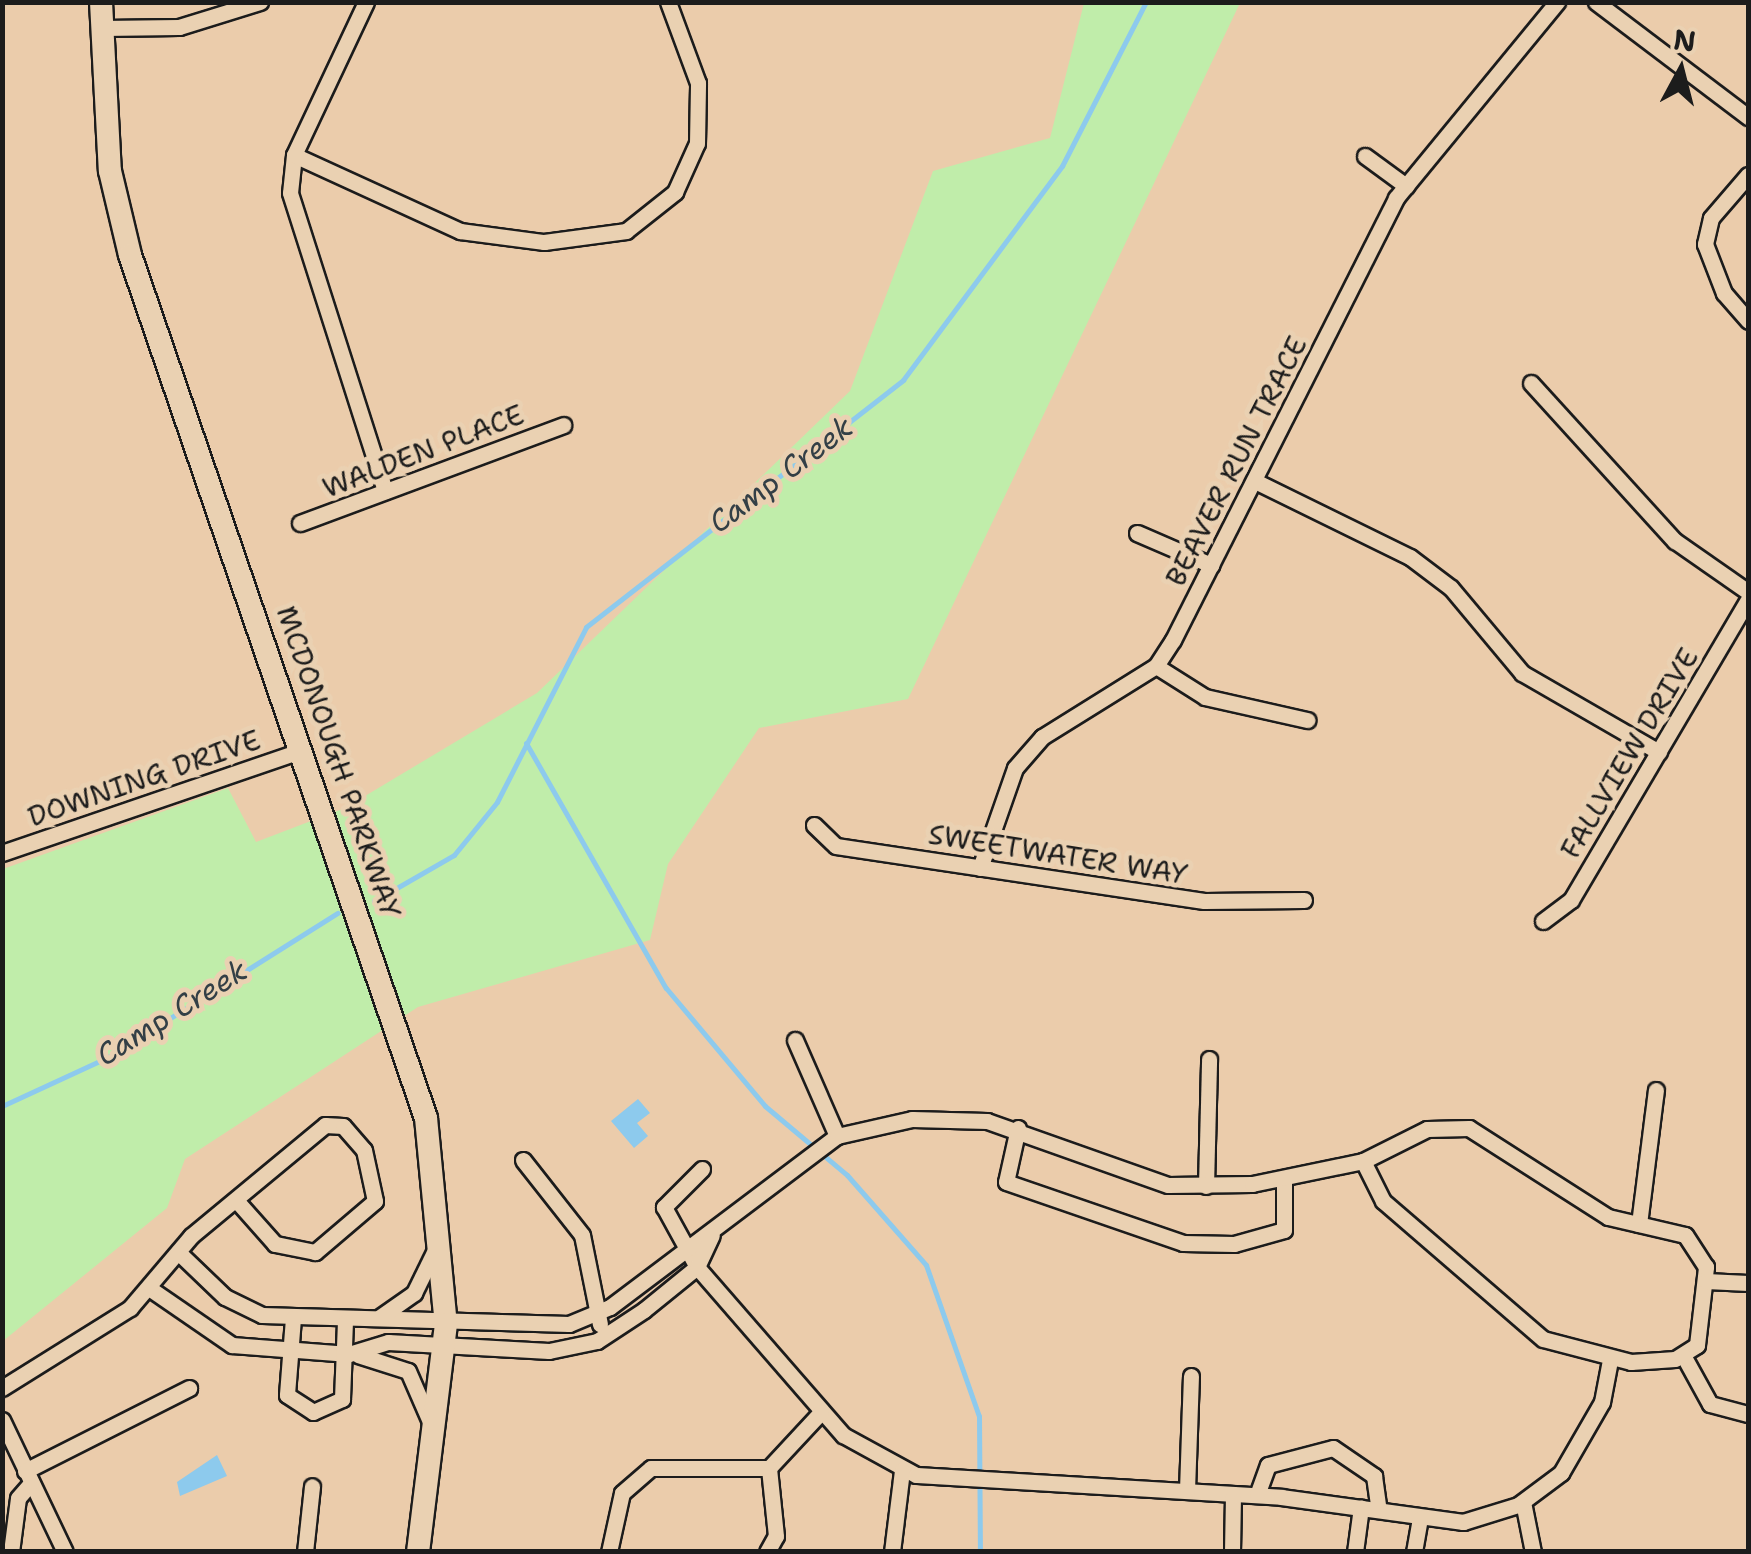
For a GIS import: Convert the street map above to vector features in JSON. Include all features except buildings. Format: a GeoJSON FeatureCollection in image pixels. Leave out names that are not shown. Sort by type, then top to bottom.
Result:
{"type":"FeatureCollection","features":[{"type":"Feature","properties":{"kind":"street","name":"MCDONOUGH PARKWAY"},"geometry":{"type":"LineString","coordinates":[[101,2],[119,216],[426,1118],[444,1230],[446,1324],[418,1552]]}},
{"type":"Feature","properties":{"kind":"street"},"geometry":{"type":"LineString","coordinates":[[102,28],[179,27],[260,2]]}},
{"type":"Feature","properties":{"kind":"street"},"geometry":{"type":"LineString","coordinates":[[294,155],[460,232],[544,242],[626,231],[675,192],[698,143],[698,83],[668,2]]}},
{"type":"Feature","properties":{"kind":"street","name":"BEAVER RUN TRACE"},"geometry":{"type":"LineString","coordinates":[[980,868],[1015,768],[1042,737],[1156,666],[1260,482],[1406,186],[1558,2]]}},
{"type":"Feature","properties":{"kind":"street"},"geometry":{"type":"LineString","coordinates":[[1596,2],[1748,117]]}},
{"type":"Feature","properties":{"kind":"street"},"geometry":{"type":"LineString","coordinates":[[365,3],[294,155],[293,216],[385,492]]}},
{"type":"Feature","properties":{"kind":"street"},"geometry":{"type":"LineString","coordinates":[[1365,156],[1406,186]]}},
{"type":"Feature","properties":{"kind":"street"},"geometry":{"type":"LineString","coordinates":[[1748,175],[1712,218],[1705,244],[1724,293],[1748,320]]}},
{"type":"Feature","properties":{"kind":"street"},"geometry":{"type":"LineString","coordinates":[[1532,383],[1675,541],[1748,592]]}},
{"type":"Feature","properties":{"kind":"street","name":"WALDEN PLACE"},"geometry":{"type":"LineString","coordinates":[[300,524],[563,424]]}},
{"type":"Feature","properties":{"kind":"street"},"geometry":{"type":"LineString","coordinates":[[1260,482],[1410,558],[1451,588],[1522,673],[1660,752]]}},
{"type":"Feature","properties":{"kind":"street"},"geometry":{"type":"LineString","coordinates":[[1137,533],[1211,565]]}},
{"type":"Feature","properties":{"kind":"street","name":"FALLVIEW DRIVE"},"geometry":{"type":"LineString","coordinates":[[1543,921],[1572,900],[1748,600]]}},
{"type":"Feature","properties":{"kind":"street"},"geometry":{"type":"LineString","coordinates":[[1156,666],[1205,697],[1307,720]]}},
{"type":"Feature","properties":{"kind":"street","name":"DOWNING DRIVE"},"geometry":{"type":"LineString","coordinates":[[2,852],[302,750]]}},
{"type":"Feature","properties":{"kind":"street","name":"SWEETWATER WAY"},"geometry":{"type":"LineString","coordinates":[[814,825],[836,846],[1204,902],[1304,900]]}},
{"type":"Feature","properties":{"kind":"street"},"geometry":{"type":"LineString","coordinates":[[796,1040],[837,1136]]}},
{"type":"Feature","properties":{"kind":"street"},"geometry":{"type":"LineString","coordinates":[[1206,1186],[1209,1059]]}},
{"type":"Feature","properties":{"kind":"street"},"geometry":{"type":"LineString","coordinates":[[1639,1224],[1656,1090]]}},
{"type":"Feature","properties":{"kind":"street"},"geometry":{"type":"LineString","coordinates":[[178,1252],[239,1306],[293,1318],[345,1322],[378,1318],[536,1328],[597,1315],[684,1246],[712,1235],[837,1136],[926,1118],[1018,1128],[1146,1180],[1206,1186],[1284,1178],[1363,1161],[1428,1129],[1469,1128],[1608,1217],[1690,1238],[1706,1282],[1700,1338],[1683,1355],[1610,1360],[1524,1327],[1383,1200],[1363,1161]]}},
{"type":"Feature","properties":{"kind":"street"},"geometry":{"type":"LineString","coordinates":[[2,1388],[149,1288],[178,1252],[236,1200],[331,1123],[368,1156],[376,1201],[315,1252],[274,1244],[236,1200]]}},
{"type":"Feature","properties":{"kind":"street"},"geometry":{"type":"LineString","coordinates":[[1018,1128],[1009,1184],[1183,1243],[1216,1246],[1284,1230],[1284,1178]]}},
{"type":"Feature","properties":{"kind":"street"},"geometry":{"type":"LineString","coordinates":[[523,1160],[582,1235],[604,1337]]}},
{"type":"Feature","properties":{"kind":"street"},"geometry":{"type":"LineString","coordinates":[[702,1169],[664,1207],[697,1267],[822,1412],[902,1471],[1257,1495],[1463,1522],[1523,1502],[1574,1458],[1605,1394],[1610,1360]]}},
{"type":"Feature","properties":{"kind":"street"},"geometry":{"type":"LineString","coordinates":[[378,1318],[414,1293],[444,1230]]}},
{"type":"Feature","properties":{"kind":"street"},"geometry":{"type":"LineString","coordinates":[[348,1354],[388,1342],[533,1352],[604,1337],[697,1267],[712,1235]]}},
{"type":"Feature","properties":{"kind":"street"},"geometry":{"type":"LineString","coordinates":[[1706,1282],[1748,1284]]}},
{"type":"Feature","properties":{"kind":"street"},"geometry":{"type":"LineString","coordinates":[[149,1288],[221,1342],[348,1354],[408,1371],[434,1433]]}},
{"type":"Feature","properties":{"kind":"street"},"geometry":{"type":"LineString","coordinates":[[293,1318],[287,1395],[313,1412],[340,1403],[348,1354],[345,1322]]}},
{"type":"Feature","properties":{"kind":"street"},"geometry":{"type":"LineString","coordinates":[[1683,1355],[1710,1404],[1748,1414]]}},
{"type":"Feature","properties":{"kind":"street"},"geometry":{"type":"LineString","coordinates":[[1187,1490],[1191,1376]]}},
{"type":"Feature","properties":{"kind":"street"},"geometry":{"type":"LineString","coordinates":[[11,1552],[18,1498],[28,1477],[189,1388]]}},
{"type":"Feature","properties":{"kind":"street"},"geometry":{"type":"LineString","coordinates":[[609,1552],[622,1493],[651,1468],[770,1468],[822,1412]]}},
{"type":"Feature","properties":{"kind":"street"},"geometry":{"type":"LineString","coordinates":[[2,1420],[65,1552]]}},
{"type":"Feature","properties":{"kind":"street"},"geometry":{"type":"LineString","coordinates":[[1257,1495],[1268,1465],[1333,1448],[1374,1476],[1379,1510]]}},
{"type":"Feature","properties":{"kind":"street"},"geometry":{"type":"LineString","coordinates":[[767,1552],[776,1536],[770,1468]]}},
{"type":"Feature","properties":{"kind":"street"},"geometry":{"type":"LineString","coordinates":[[892,1552],[902,1471]]}},
{"type":"Feature","properties":{"kind":"street"},"geometry":{"type":"LineString","coordinates":[[305,1552],[312,1486]]}},
{"type":"Feature","properties":{"kind":"street"},"geometry":{"type":"LineString","coordinates":[[1232,1552],[1233,1494]]}},
{"type":"Feature","properties":{"kind":"street"},"geometry":{"type":"LineString","coordinates":[[1523,1502],[1533,1552]]}},
{"type":"Feature","properties":{"kind":"street"},"geometry":{"type":"LineString","coordinates":[[1355,1552],[1361,1507]]}},
{"type":"Feature","properties":{"kind":"street"},"geometry":{"type":"LineString","coordinates":[[1414,1552],[1420,1519]]}},
{"type":"Feature","properties":{"kind":"green space"},"geometry":{"type":"Polygon","coordinates":[[[1084,3],[1240,3],[908,699],[759,728],[668,864],[650,940],[418,1007],[185,1159],[167,1208],[3,1341],[3,869],[228,788],[256,842],[345,808],[537,693],[850,391],[933,171],[1050,138],[1084,3]]]}},
{"type":"Feature","properties":{"kind":"water"},"geometry":{"type":"Polygon","coordinates":[[[638,1099],[650,1113],[637,1123],[648,1136],[634,1148],[611,1121],[638,1099]]]}},
{"type":"Feature","properties":{"kind":"water"},"geometry":{"type":"Polygon","coordinates":[[[217,1455],[227,1476],[180,1496],[177,1482],[217,1455]]]}},
{"type":"Feature","properties":{"kind":"waterway","name":"Camp Creek"},"geometry":{"type":"LineString","coordinates":[[374,901],[454,855],[497,802],[586,627],[903,380],[1062,166],[1146,2]]}},
{"type":"Feature","properties":{"kind":"waterway"},"geometry":{"type":"LineString","coordinates":[[526,743],[666,988],[765,1106],[847,1175],[926,1265],[979,1416],[980,1552]]}},
{"type":"Feature","properties":{"kind":"waterway","name":"Camp Creek"},"geometry":{"type":"LineString","coordinates":[[2,1106],[108,1057],[338,913]]}}]}
